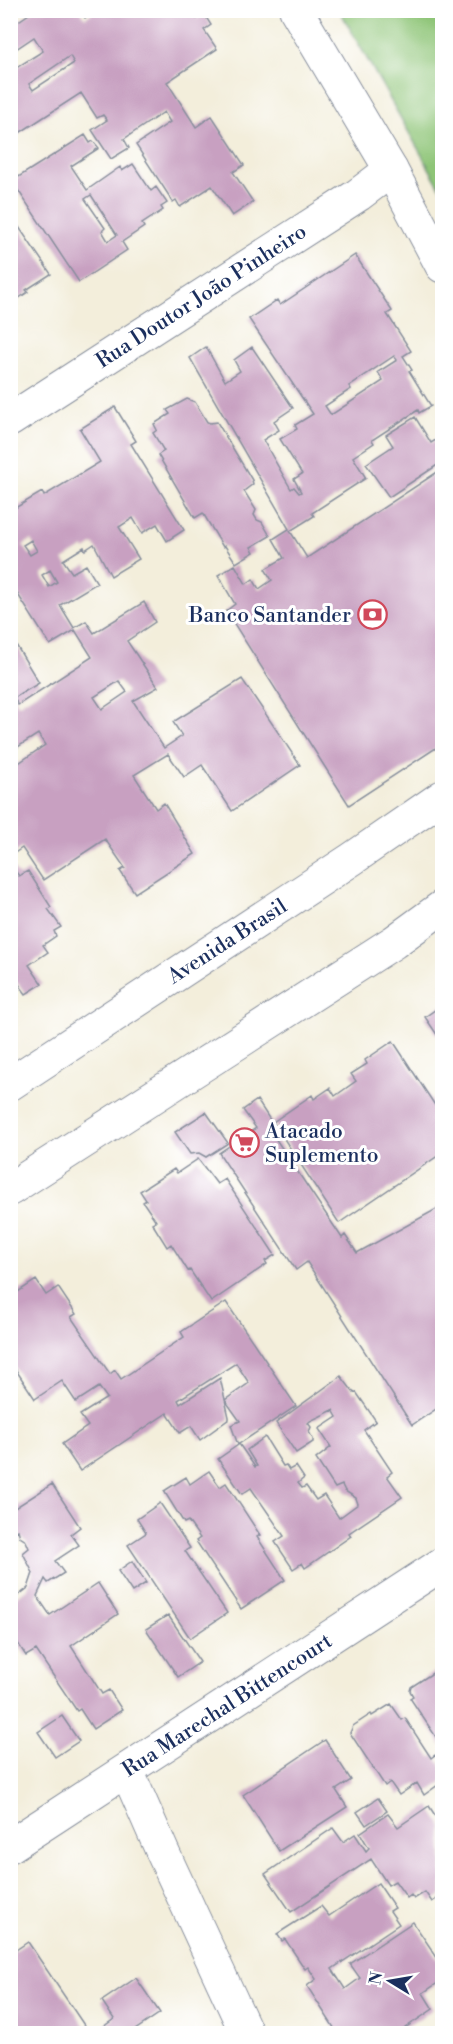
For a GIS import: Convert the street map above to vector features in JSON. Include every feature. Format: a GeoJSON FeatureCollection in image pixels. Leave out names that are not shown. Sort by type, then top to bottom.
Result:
{"type":"FeatureCollection","features":[{"type":"Feature","properties":{"kind":"main road"},"geometry":{"type":"LineString","coordinates":[[296,10],[391,170],[442,266]]}},
{"type":"Feature","properties":{"kind":"main road","name":"Rua Doutor João Pinheiro"},"geometry":{"type":"LineString","coordinates":[[10,420],[358,195],[391,170]]}},
{"type":"Feature","properties":{"kind":"main road","name":"Avenida Brasil"},"geometry":{"type":"LineString","coordinates":[[10,1084],[352,859],[442,797]]}},
{"type":"Feature","properties":{"kind":"main road"},"geometry":{"type":"LineString","coordinates":[[10,1189],[394,942],[442,907]]}},
{"type":"Feature","properties":{"kind":"main road","name":"Rua Marechal Bittencourt"},"geometry":{"type":"LineString","coordinates":[[10,1846],[442,1564]]}},
{"type":"Feature","properties":{"kind":"main road"},"geometry":{"type":"LineString","coordinates":[[127,1771],[247,2034]]}},
{"type":"Feature","properties":{"kind":"green space"},"geometry":{"type":"Polygon","coordinates":[[[340,11],[442,11],[442,191],[340,11]]]}},
{"type":"Feature","properties":{"kind":"building"},"geometry":{"type":"Polygon","coordinates":[[[35,10],[80,10],[85,18],[96,10],[192,10],[197,19],[204,14],[211,25],[204,30],[217,49],[167,82],[196,127],[212,116],[244,165],[233,172],[253,202],[232,216],[212,186],[180,207],[176,200],[173,202],[136,145],[170,122],[164,112],[124,139],[129,148],[111,159],[92,130],[107,120],[103,115],[97,118],[81,93],[10,139],[10,60],[16,68],[43,51],[34,37],[10,53],[10,27],[35,10]],[[70,56],[29,84],[33,90],[74,63],[70,56]]]}},
{"type":"Feature","properties":{"kind":"building"},"geometry":{"type":"Polygon","coordinates":[[[85,135],[90,143],[93,141],[99,148],[71,166],[87,190],[120,167],[122,171],[133,164],[151,191],[156,187],[167,203],[161,207],[163,210],[142,224],[144,227],[122,242],[127,250],[79,282],[12,181],[85,135]],[[91,195],[85,199],[105,228],[102,231],[108,241],[117,235],[91,195]]]}},
{"type":"Feature","properties":{"kind":"building"},"geometry":{"type":"Polygon","coordinates":[[[10,214],[51,274],[26,290],[28,292],[10,304],[10,214]]]}},
{"type":"Feature","properties":{"kind":"building"},"geometry":{"type":"Polygon","coordinates":[[[355,255],[392,311],[387,314],[411,351],[403,356],[412,370],[409,371],[431,406],[419,413],[418,410],[372,440],[374,443],[353,457],[366,478],[312,513],[314,516],[290,531],[307,558],[442,469],[442,744],[349,805],[226,611],[235,604],[218,575],[235,565],[246,584],[253,579],[259,589],[272,580],[265,569],[284,558],[273,539],[289,529],[190,358],[206,347],[225,381],[240,371],[234,360],[252,347],[293,408],[274,421],[279,430],[263,440],[291,489],[294,487],[299,493],[301,492],[294,479],[302,474],[280,439],[297,429],[295,425],[313,414],[249,319],[277,300],[280,305],[355,255]],[[394,356],[349,386],[351,389],[325,406],[331,415],[383,381],[378,372],[397,360],[394,356]]]}},
{"type":"Feature","properties":{"kind":"building"},"geometry":{"type":"Polygon","coordinates":[[[187,399],[195,402],[207,422],[217,422],[252,480],[253,484],[244,491],[256,510],[254,515],[262,522],[270,536],[251,547],[254,552],[236,563],[225,546],[223,547],[203,513],[195,518],[158,455],[164,451],[153,433],[157,430],[154,424],[170,414],[167,410],[187,399]]]}},
{"type":"Feature","properties":{"kind":"building"},"geometry":{"type":"Polygon","coordinates":[[[115,407],[136,441],[131,444],[184,530],[167,541],[157,524],[142,533],[133,518],[119,527],[139,559],[111,576],[94,544],[85,550],[84,547],[63,560],[72,573],[86,565],[97,583],[60,605],[74,628],[86,621],[94,633],[144,602],[155,622],[127,641],[158,687],[133,701],[164,748],[182,736],[173,722],[242,679],[300,765],[232,811],[202,765],[184,777],[168,754],[134,775],[156,809],[164,803],[195,854],[135,893],[120,871],[125,868],[105,839],[43,880],[22,848],[10,856],[10,769],[45,745],[38,734],[10,752],[10,695],[12,694],[10,692],[10,635],[39,683],[14,698],[18,705],[92,657],[75,630],[50,645],[10,582],[10,511],[42,492],[44,496],[100,462],[80,429],[115,407]],[[31,540],[23,545],[30,555],[37,551],[31,540]],[[50,570],[42,575],[49,587],[57,582],[50,570]],[[119,681],[94,697],[102,709],[127,692],[119,681]]]}},
{"type":"Feature","properties":{"kind":"building"},"geometry":{"type":"Polygon","coordinates":[[[415,417],[431,443],[439,438],[442,443],[442,462],[389,497],[366,464],[393,446],[386,435],[415,417]]]}},
{"type":"Feature","properties":{"kind":"building"},"geometry":{"type":"Polygon","coordinates":[[[10,864],[19,876],[28,871],[51,907],[48,909],[61,927],[54,931],[56,936],[43,945],[48,952],[29,965],[42,984],[26,994],[18,983],[10,988],[10,979],[15,976],[10,970],[10,864]]]}},
{"type":"Feature","properties":{"kind":"building"},"geometry":{"type":"Polygon","coordinates":[[[442,1005],[442,1042],[425,1017],[442,1005]]]}},
{"type":"Feature","properties":{"kind":"building"},"geometry":{"type":"Polygon","coordinates":[[[393,1041],[442,1116],[442,1153],[339,1223],[273,1122],[312,1095],[314,1099],[330,1088],[335,1096],[356,1081],[351,1074],[367,1064],[365,1060],[393,1041]]]}},
{"type":"Feature","properties":{"kind":"building"},"geometry":{"type":"Polygon","coordinates":[[[257,1100],[272,1123],[267,1126],[342,1238],[345,1235],[357,1253],[442,1206],[442,1405],[412,1425],[307,1262],[296,1270],[219,1153],[256,1128],[243,1110],[257,1100]]]}},
{"type":"Feature","properties":{"kind":"building"},"geometry":{"type":"Polygon","coordinates":[[[206,1112],[228,1143],[206,1157],[199,1153],[190,1154],[175,1132],[206,1112]]]}},
{"type":"Feature","properties":{"kind":"building"},"geometry":{"type":"Polygon","coordinates":[[[198,1159],[217,1184],[225,1179],[275,1255],[265,1261],[267,1264],[211,1302],[171,1244],[167,1247],[152,1223],[156,1221],[143,1202],[146,1200],[140,1191],[174,1169],[177,1173],[198,1159]]]}},
{"type":"Feature","properties":{"kind":"building"},"geometry":{"type":"Polygon","coordinates":[[[36,1280],[46,1295],[58,1287],[76,1314],[71,1317],[110,1374],[115,1370],[121,1379],[184,1337],[181,1332],[226,1302],[296,1406],[239,1444],[255,1467],[257,1466],[247,1450],[265,1437],[283,1466],[286,1465],[289,1470],[296,1466],[304,1478],[298,1483],[302,1488],[306,1486],[316,1500],[324,1495],[339,1518],[358,1504],[356,1498],[345,1491],[342,1485],[335,1488],[316,1459],[331,1447],[319,1429],[337,1417],[333,1410],[308,1423],[311,1427],[309,1432],[313,1442],[296,1453],[276,1423],[341,1376],[354,1393],[356,1392],[376,1421],[364,1430],[392,1472],[387,1476],[402,1497],[349,1533],[351,1536],[305,1568],[302,1563],[293,1569],[275,1542],[284,1536],[251,1488],[242,1494],[218,1459],[238,1445],[231,1425],[240,1421],[225,1400],[229,1419],[200,1440],[191,1426],[180,1433],[167,1413],[80,1471],[62,1444],[88,1426],[80,1415],[107,1398],[99,1387],[76,1402],[62,1381],[35,1399],[10,1361],[10,1297],[36,1280]],[[236,1363],[178,1400],[180,1404],[220,1378],[225,1400],[249,1383],[236,1363]]]}},
{"type":"Feature","properties":{"kind":"building"},"geometry":{"type":"Polygon","coordinates":[[[209,1471],[220,1487],[226,1483],[260,1535],[257,1537],[285,1580],[241,1609],[196,1541],[200,1538],[188,1521],[184,1523],[164,1491],[186,1477],[190,1484],[209,1471]]]}},
{"type":"Feature","properties":{"kind":"building"},"geometry":{"type":"Polygon","coordinates":[[[52,1484],[80,1527],[71,1534],[79,1545],[55,1561],[64,1573],[48,1583],[45,1579],[37,1596],[50,1615],[98,1583],[118,1614],[71,1646],[102,1694],[109,1690],[122,1710],[93,1729],[80,1709],[77,1711],[36,1650],[26,1656],[14,1637],[10,1640],[10,1591],[15,1598],[28,1588],[33,1573],[23,1553],[29,1548],[26,1541],[20,1537],[18,1530],[10,1535],[10,1511],[52,1484]]]}},
{"type":"Feature","properties":{"kind":"building"},"geometry":{"type":"Polygon","coordinates":[[[160,1503],[190,1548],[185,1551],[227,1613],[190,1638],[128,1545],[146,1533],[137,1519],[160,1503]]]}},
{"type":"Feature","properties":{"kind":"building"},"geometry":{"type":"Polygon","coordinates":[[[132,1561],[146,1583],[132,1592],[118,1571],[132,1561]]]}},
{"type":"Feature","properties":{"kind":"building"},"geometry":{"type":"Polygon","coordinates":[[[168,1615],[200,1662],[178,1677],[146,1629],[168,1615]]]}},
{"type":"Feature","properties":{"kind":"building"},"geometry":{"type":"Polygon","coordinates":[[[442,1667],[442,1746],[410,1698],[413,1696],[410,1691],[411,1687],[442,1667]]]}},
{"type":"Feature","properties":{"kind":"building"},"geometry":{"type":"Polygon","coordinates":[[[391,1704],[402,1720],[405,1718],[431,1758],[435,1755],[442,1767],[442,1782],[424,1795],[417,1783],[399,1795],[390,1782],[385,1786],[350,1733],[353,1726],[391,1704]]]}},
{"type":"Feature","properties":{"kind":"building"},"geometry":{"type":"Polygon","coordinates":[[[62,1716],[79,1741],[55,1757],[38,1732],[62,1716]]]}},
{"type":"Feature","properties":{"kind":"building"},"geometry":{"type":"Polygon","coordinates":[[[325,1740],[351,1780],[336,1790],[347,1807],[279,1851],[243,1795],[325,1740]]]}},
{"type":"Feature","properties":{"kind":"building"},"geometry":{"type":"Polygon","coordinates":[[[378,1798],[387,1811],[366,1825],[357,1812],[378,1798]]]}},
{"type":"Feature","properties":{"kind":"building"},"geometry":{"type":"Polygon","coordinates":[[[429,1806],[442,1826],[442,1895],[432,1902],[425,1892],[414,1899],[411,1895],[407,1898],[395,1881],[388,1885],[371,1859],[291,1912],[265,1874],[333,1828],[343,1842],[355,1834],[366,1851],[369,1848],[360,1833],[388,1814],[398,1827],[429,1806]]]}},
{"type":"Feature","properties":{"kind":"building"},"geometry":{"type":"Polygon","coordinates":[[[378,1883],[395,1908],[390,1911],[399,1924],[332,1969],[345,1989],[360,1978],[350,1964],[413,1922],[442,1965],[442,1980],[423,1993],[433,2009],[396,2034],[338,2034],[307,1986],[316,1979],[308,1967],[305,1969],[285,1939],[282,1941],[277,1934],[321,1906],[329,1916],[378,1883]]]}},
{"type":"Feature","properties":{"kind":"building"},"geometry":{"type":"Polygon","coordinates":[[[28,1942],[90,2034],[10,2034],[10,1954],[28,1942]]]}},
{"type":"Feature","properties":{"kind":"building"},"geometry":{"type":"Polygon","coordinates":[[[136,1978],[160,2013],[129,2034],[93,2034],[114,2019],[102,2001],[136,1978]]]}},
{"type":"Feature","properties":{"kind":"place","name":"Banco Santander"},"geometry":{"type":"Point","coordinates":[372,615]}},
{"type":"Feature","properties":{"kind":"place","name":"Atacado Suplemento"},"geometry":{"type":"Point","coordinates":[244,1143]}}]}
